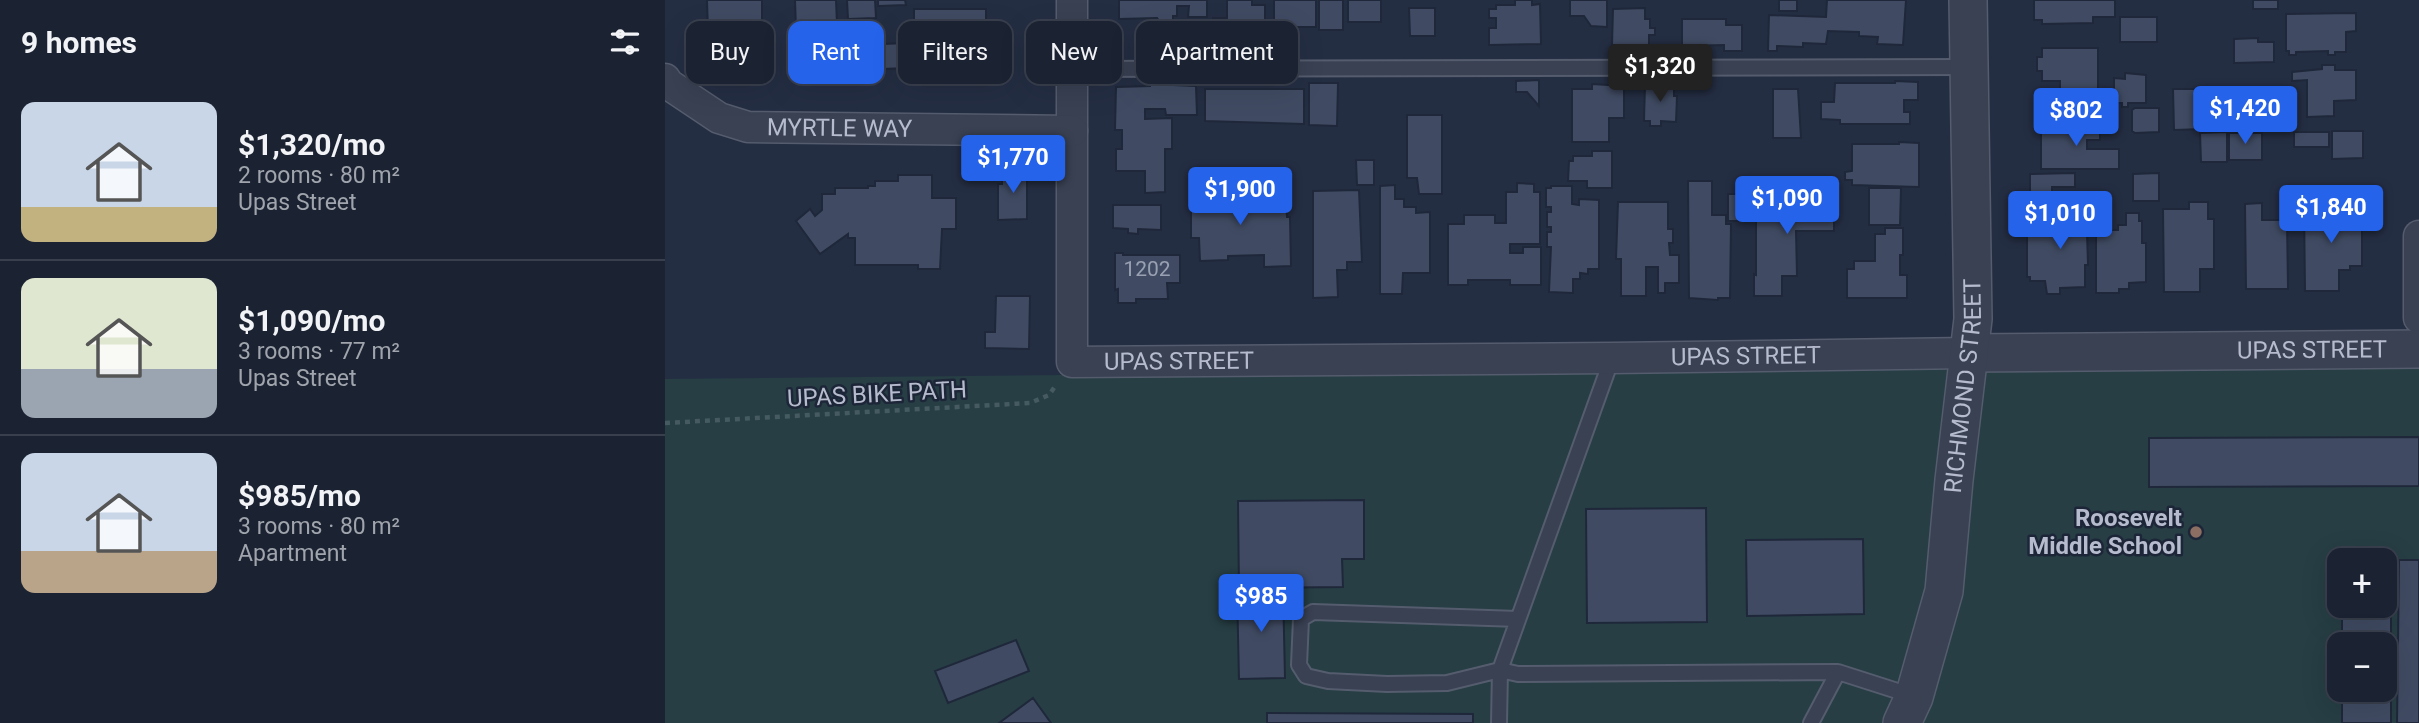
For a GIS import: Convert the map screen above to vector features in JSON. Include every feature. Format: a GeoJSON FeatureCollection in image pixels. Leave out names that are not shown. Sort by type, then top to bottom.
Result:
{"type":"FeatureCollection","features":[{"type":"Feature","properties":{"kind":"street"},"geometry":{"type":"LineString","coordinates":[[1072,0],[1072,21]]}},
{"type":"Feature","properties":{"kind":"street","name":"RICHMOND STREET"},"geometry":{"type":"LineString","coordinates":[[1908,710],[1944,591],[1973,319],[1968,0]]}},
{"type":"Feature","properties":{"kind":"street","name":"MYRTLE WAY"},"geometry":{"type":"LineString","coordinates":[[665,79],[719,117],[748,127],[1072,131]]}},
{"type":"Feature","properties":{"kind":"street"},"geometry":{"type":"LineString","coordinates":[[1072,84],[1072,362]]}},
{"type":"Feature","properties":{"kind":"street"},"geometry":{"type":"LineString","coordinates":[[2419,236],[2419,318]]}},
{"type":"Feature","properties":{"kind":"street","name":"UPAS STREET"},"geometry":{"type":"LineString","coordinates":[[1072,362],[2419,349]]}},
{"type":"Feature","properties":{"kind":"lane"},"geometry":{"type":"LineString","coordinates":[[1122,69],[1969,67]]}},
{"type":"Feature","properties":{"kind":"lane"},"geometry":{"type":"LineString","coordinates":[[1499,723],[1500,670],[1612,358]]}},
{"type":"Feature","properties":{"kind":"lane"},"geometry":{"type":"LineString","coordinates":[[1518,619],[1313,612],[1301,619],[1299,666],[1306,676],[1328,681],[1387,684],[1447,683],[1500,670],[1518,674],[1838,672],[1908,710]]}},
{"type":"Feature","properties":{"kind":"lane"},"geometry":{"type":"LineString","coordinates":[[1811,723],[1838,672]]}},
{"type":"Feature","properties":{"kind":"path","name":"UPAS BIKE PATH"},"geometry":{"type":"LineString","coordinates":[[665,423],[1030,403],[1049,396],[1072,362]]}},
{"type":"Feature","properties":{"kind":"green space"},"geometry":{"type":"Polygon","coordinates":[[[2419,361],[2419,723],[665,723],[665,379],[2419,361]]]}},
{"type":"Feature","properties":{"kind":"building"},"geometry":{"type":"Polygon","coordinates":[[[707,0],[762,0],[762,21],[708,21],[707,0]]]}},
{"type":"Feature","properties":{"kind":"building"},"geometry":{"type":"Polygon","coordinates":[[[795,0],[836,0],[837,21],[796,21],[795,0]]]}},
{"type":"Feature","properties":{"kind":"building"},"geometry":{"type":"Polygon","coordinates":[[[847,0],[875,0],[876,18],[848,19],[847,0]]]}},
{"type":"Feature","properties":{"kind":"building"},"geometry":{"type":"Polygon","coordinates":[[[878,0],[905,0],[906,5],[878,6],[878,0]]]}},
{"type":"Feature","properties":{"kind":"building"},"geometry":{"type":"Polygon","coordinates":[[[1119,0],[1207,0],[1207,17],[1188,17],[1189,6],[1177,6],[1177,16],[1173,16],[1172,21],[1159,21],[1157,18],[1119,19],[1119,0]]]}},
{"type":"Feature","properties":{"kind":"building"},"geometry":{"type":"Polygon","coordinates":[[[1227,0],[1252,0],[1252,5],[1265,5],[1265,21],[1213,21],[1213,18],[1227,18],[1227,0]]]}},
{"type":"Feature","properties":{"kind":"building"},"geometry":{"type":"Polygon","coordinates":[[[1274,0],[1316,0],[1316,27],[1298,27],[1298,21],[1274,21],[1274,0]]]}},
{"type":"Feature","properties":{"kind":"building"},"geometry":{"type":"Polygon","coordinates":[[[1319,0],[1343,0],[1343,30],[1319,30],[1319,0]]]}},
{"type":"Feature","properties":{"kind":"building"},"geometry":{"type":"Polygon","coordinates":[[[1348,0],[1381,0],[1381,22],[1348,22],[1348,0]]]}},
{"type":"Feature","properties":{"kind":"building"},"geometry":{"type":"Polygon","coordinates":[[[1515,0],[1532,0],[1532,5],[1540,4],[1541,44],[1489,45],[1489,28],[1496,28],[1496,18],[1489,18],[1489,9],[1496,9],[1496,5],[1515,5],[1515,0]]]}},
{"type":"Feature","properties":{"kind":"building"},"geometry":{"type":"Polygon","coordinates":[[[1570,0],[1607,0],[1607,27],[1591,26],[1584,16],[1570,16],[1570,0]]]}},
{"type":"Feature","properties":{"kind":"building"},"geometry":{"type":"Polygon","coordinates":[[[1779,0],[1797,0],[1797,11],[1779,11],[1779,0]]]}},
{"type":"Feature","properties":{"kind":"building"},"geometry":{"type":"Polygon","coordinates":[[[1827,0],[1906,0],[1903,45],[1877,44],[1878,37],[1859,36],[1859,32],[1828,31],[1826,44],[1777,46],[1777,51],[1768,51],[1769,15],[1826,17],[1827,0]]]}},
{"type":"Feature","properties":{"kind":"building"},"geometry":{"type":"Polygon","coordinates":[[[2034,0],[2115,0],[2115,17],[2093,17],[2093,23],[2042,24],[2042,20],[2034,20],[2034,0]]]}},
{"type":"Feature","properties":{"kind":"building"},"geometry":{"type":"Polygon","coordinates":[[[2253,0],[2278,0],[2278,9],[2253,9],[2253,0]]]}},
{"type":"Feature","properties":{"kind":"building"},"geometry":{"type":"Polygon","coordinates":[[[1409,8],[1435,8],[1435,36],[1410,36],[1409,8]]]}},
{"type":"Feature","properties":{"kind":"building"},"geometry":{"type":"Polygon","coordinates":[[[1645,8],[1645,19],[1650,19],[1650,28],[1655,28],[1655,35],[1649,35],[1649,45],[1612,45],[1613,9],[1645,8]]]}},
{"type":"Feature","properties":{"kind":"building"},"geometry":{"type":"Polygon","coordinates":[[[914,9],[986,9],[986,21],[914,21],[914,9]]]}},
{"type":"Feature","properties":{"kind":"building"},"geometry":{"type":"Polygon","coordinates":[[[2356,13],[2356,31],[2346,32],[2346,52],[2328,55],[2328,51],[2296,52],[2296,55],[2289,55],[2289,51],[2286,51],[2286,14],[2356,13]]]}},
{"type":"Feature","properties":{"kind":"building"},"geometry":{"type":"Polygon","coordinates":[[[2120,17],[2157,17],[2157,42],[2120,42],[2120,17]]]}},
{"type":"Feature","properties":{"kind":"building"},"geometry":{"type":"Polygon","coordinates":[[[1682,19],[1726,19],[1726,25],[1742,25],[1742,51],[1724,51],[1724,45],[1682,46],[1682,19]]]}},
{"type":"Feature","properties":{"kind":"building"},"geometry":{"type":"Polygon","coordinates":[[[2258,38],[2258,42],[2274,42],[2274,62],[2234,63],[2234,39],[2258,38]]]}},
{"type":"Feature","properties":{"kind":"building"},"geometry":{"type":"Polygon","coordinates":[[[898,43],[898,68],[884,69],[884,44],[898,43]]]}},
{"type":"Feature","properties":{"kind":"building"},"geometry":{"type":"Polygon","coordinates":[[[2042,48],[2098,48],[2098,91],[2060,91],[2060,81],[2042,81],[2042,71],[2037,71],[2037,57],[2042,57],[2042,48]]]}},
{"type":"Feature","properties":{"kind":"building"},"geometry":{"type":"Polygon","coordinates":[[[2322,65],[2335,65],[2335,70],[2356,70],[2356,100],[2334,101],[2334,116],[2307,117],[2307,80],[2292,81],[2292,72],[2322,69],[2322,65]]]}},
{"type":"Feature","properties":{"kind":"building"},"geometry":{"type":"Polygon","coordinates":[[[2125,73],[2146,75],[2146,103],[2128,103],[2128,107],[2122,107],[2122,103],[2114,103],[2114,78],[2125,79],[2125,73]]]}},
{"type":"Feature","properties":{"kind":"building"},"geometry":{"type":"Polygon","coordinates":[[[1539,80],[1539,106],[1527,92],[1516,92],[1516,81],[1539,80]]]}},
{"type":"Feature","properties":{"kind":"building"},"geometry":{"type":"Polygon","coordinates":[[[1918,82],[1918,100],[1904,100],[1904,112],[1910,112],[1910,124],[1840,124],[1840,120],[1821,119],[1821,102],[1834,102],[1835,83],[1918,82]]]}},
{"type":"Feature","properties":{"kind":"building"},"geometry":{"type":"Polygon","coordinates":[[[1309,83],[1338,83],[1337,126],[1309,125],[1309,83]]]}},
{"type":"Feature","properties":{"kind":"building"},"geometry":{"type":"Polygon","coordinates":[[[1592,84],[1624,86],[1624,118],[1609,118],[1609,142],[1572,142],[1572,89],[1592,89],[1592,84]]]}},
{"type":"Feature","properties":{"kind":"building"},"geometry":{"type":"Polygon","coordinates":[[[1645,84],[1674,85],[1674,96],[1677,96],[1676,122],[1661,121],[1661,126],[1650,126],[1650,121],[1644,121],[1645,84]]]}},
{"type":"Feature","properties":{"kind":"building"},"geometry":{"type":"Polygon","coordinates":[[[1196,86],[1197,115],[1166,115],[1165,109],[1145,109],[1145,119],[1172,118],[1172,149],[1165,149],[1165,192],[1145,193],[1145,171],[1116,171],[1116,149],[1122,149],[1122,130],[1115,130],[1116,87],[1196,86]]]}},
{"type":"Feature","properties":{"kind":"building"},"geometry":{"type":"Polygon","coordinates":[[[1205,89],[1304,89],[1304,124],[1205,121],[1205,89]]]}},
{"type":"Feature","properties":{"kind":"building"},"geometry":{"type":"Polygon","coordinates":[[[1773,89],[1798,89],[1801,138],[1773,138],[1773,89]]]}},
{"type":"Feature","properties":{"kind":"building"},"geometry":{"type":"Polygon","coordinates":[[[2173,89],[2204,89],[2205,129],[2174,130],[2173,89]]]}},
{"type":"Feature","properties":{"kind":"building"},"geometry":{"type":"Polygon","coordinates":[[[2159,108],[2159,132],[2132,131],[2132,110],[2159,108]]]}},
{"type":"Feature","properties":{"kind":"building"},"geometry":{"type":"Polygon","coordinates":[[[1407,115],[1442,115],[1442,194],[1419,194],[1417,178],[1407,178],[1407,115]]]}},
{"type":"Feature","properties":{"kind":"building"},"geometry":{"type":"Polygon","coordinates":[[[2060,121],[2100,121],[2100,140],[2087,140],[2087,149],[2119,149],[2119,169],[2041,169],[2041,131],[2060,131],[2060,121]]]}},
{"type":"Feature","properties":{"kind":"building"},"geometry":{"type":"Polygon","coordinates":[[[2332,131],[2363,131],[2363,158],[2332,159],[2332,131]]]}},
{"type":"Feature","properties":{"kind":"building"},"geometry":{"type":"Polygon","coordinates":[[[2227,132],[2227,162],[2201,162],[2200,133],[2227,132]]]}},
{"type":"Feature","properties":{"kind":"building"},"geometry":{"type":"Polygon","coordinates":[[[2294,132],[2329,132],[2329,147],[2294,147],[2294,132]]]}},
{"type":"Feature","properties":{"kind":"building"},"geometry":{"type":"Polygon","coordinates":[[[2229,133],[2262,133],[2262,160],[2229,160],[2229,133]]]}},
{"type":"Feature","properties":{"kind":"building"},"geometry":{"type":"Polygon","coordinates":[[[1919,143],[1919,187],[1852,185],[1852,180],[1845,180],[1845,172],[1852,171],[1852,144],[1919,143]]]}},
{"type":"Feature","properties":{"kind":"building"},"geometry":{"type":"Polygon","coordinates":[[[1592,151],[1612,151],[1612,188],[1587,188],[1587,181],[1568,181],[1569,161],[1573,161],[1573,156],[1592,156],[1592,151]]]}},
{"type":"Feature","properties":{"kind":"building"},"geometry":{"type":"Polygon","coordinates":[[[1356,160],[1374,160],[1374,185],[1357,185],[1356,160]]]}},
{"type":"Feature","properties":{"kind":"building"},"geometry":{"type":"Polygon","coordinates":[[[1002,170],[1027,170],[1027,219],[998,220],[998,184],[1002,184],[1002,170]]]}},
{"type":"Feature","properties":{"kind":"building"},"geometry":{"type":"Polygon","coordinates":[[[2075,173],[2075,187],[2052,187],[2052,200],[2030,200],[2030,174],[2075,173]]]}},
{"type":"Feature","properties":{"kind":"building"},"geometry":{"type":"Polygon","coordinates":[[[2159,173],[2159,201],[2133,201],[2133,174],[2159,173]]]}},
{"type":"Feature","properties":{"kind":"building"},"geometry":{"type":"Polygon","coordinates":[[[898,175],[932,175],[932,198],[956,198],[956,229],[942,229],[940,269],[918,269],[918,265],[855,265],[855,238],[848,238],[848,234],[820,254],[796,221],[810,209],[815,216],[822,210],[822,194],[835,194],[835,188],[868,188],[875,186],[875,181],[898,181],[898,175]]]}},
{"type":"Feature","properties":{"kind":"building"},"geometry":{"type":"Polygon","coordinates":[[[1221,177],[1222,205],[1251,205],[1251,200],[1286,200],[1287,217],[1290,217],[1291,266],[1264,267],[1264,255],[1228,256],[1228,260],[1200,261],[1199,238],[1191,238],[1191,204],[1199,204],[1199,178],[1221,177]]]}},
{"type":"Feature","properties":{"kind":"building"},"geometry":{"type":"Polygon","coordinates":[[[1688,181],[1712,181],[1712,215],[1726,215],[1726,224],[1731,224],[1730,298],[1689,298],[1688,181]]]}},
{"type":"Feature","properties":{"kind":"building"},"geometry":{"type":"Polygon","coordinates":[[[1517,183],[1534,184],[1534,192],[1540,192],[1540,244],[1510,244],[1510,253],[1523,253],[1523,247],[1541,247],[1541,285],[1510,285],[1510,280],[1468,280],[1468,285],[1448,285],[1448,224],[1464,224],[1464,215],[1495,215],[1495,223],[1506,223],[1506,192],[1517,192],[1517,183]]]}},
{"type":"Feature","properties":{"kind":"building"},"geometry":{"type":"Polygon","coordinates":[[[1395,185],[1395,199],[1404,199],[1404,207],[1416,207],[1416,213],[1430,212],[1430,273],[1403,273],[1402,294],[1380,294],[1380,186],[1395,185]]]}},
{"type":"Feature","properties":{"kind":"building"},"geometry":{"type":"Polygon","coordinates":[[[1572,186],[1572,204],[1579,205],[1579,199],[1599,200],[1599,269],[1588,269],[1588,274],[1580,273],[1580,279],[1573,279],[1573,293],[1549,292],[1551,247],[1547,247],[1547,232],[1551,232],[1551,227],[1547,227],[1547,212],[1551,212],[1551,207],[1546,207],[1546,188],[1572,186]]]}},
{"type":"Feature","properties":{"kind":"building"},"geometry":{"type":"Polygon","coordinates":[[[1869,188],[1901,188],[1900,225],[1869,225],[1869,188]]]}},
{"type":"Feature","properties":{"kind":"building"},"geometry":{"type":"Polygon","coordinates":[[[1359,190],[1362,262],[1347,262],[1347,270],[1337,270],[1338,297],[1313,298],[1313,191],[1359,190]]]}},
{"type":"Feature","properties":{"kind":"building"},"geometry":{"type":"Polygon","coordinates":[[[1806,192],[1834,193],[1834,231],[1796,231],[1797,276],[1782,276],[1782,296],[1754,296],[1756,213],[1770,212],[1769,194],[1804,194],[1804,201],[1806,192]]]}},
{"type":"Feature","properties":{"kind":"building"},"geometry":{"type":"Polygon","coordinates":[[[1728,194],[1749,194],[1749,221],[1728,221],[1728,194]]]}},
{"type":"Feature","properties":{"kind":"building"},"geometry":{"type":"Polygon","coordinates":[[[2066,198],[2086,198],[2088,265],[2085,265],[2085,287],[2060,288],[2060,294],[2047,294],[2045,281],[2030,281],[2030,277],[2027,277],[2027,233],[2030,233],[2030,229],[2066,229],[2066,198]]]}},
{"type":"Feature","properties":{"kind":"building"},"geometry":{"type":"Polygon","coordinates":[[[1618,202],[1668,202],[1668,229],[1673,229],[1673,243],[1669,243],[1670,255],[1679,255],[1679,283],[1665,283],[1665,293],[1658,293],[1658,267],[1646,267],[1646,296],[1621,296],[1621,259],[1616,259],[1618,202]]]}},
{"type":"Feature","properties":{"kind":"building"},"geometry":{"type":"Polygon","coordinates":[[[2189,202],[2208,202],[2208,219],[2214,219],[2214,269],[2200,269],[2200,292],[2164,292],[2163,209],[2189,209],[2189,202]]]}},
{"type":"Feature","properties":{"kind":"building"},"geometry":{"type":"Polygon","coordinates":[[[2262,203],[2262,220],[2287,220],[2288,289],[2246,289],[2245,204],[2262,203]]]}},
{"type":"Feature","properties":{"kind":"building"},"geometry":{"type":"Polygon","coordinates":[[[1113,205],[1161,205],[1161,230],[1138,229],[1138,234],[1128,233],[1128,229],[1113,228],[1113,205]]]}},
{"type":"Feature","properties":{"kind":"building"},"geometry":{"type":"Polygon","coordinates":[[[2304,207],[2362,207],[2362,266],[2339,270],[2339,291],[2305,291],[2304,207]]]}},
{"type":"Feature","properties":{"kind":"building"},"geometry":{"type":"Polygon","coordinates":[[[2126,213],[2139,213],[2139,221],[2142,221],[2142,243],[2146,243],[2146,282],[2129,283],[2129,289],[2119,289],[2119,293],[2096,293],[2096,230],[2118,230],[2118,225],[2126,225],[2126,213]]]}},
{"type":"Feature","properties":{"kind":"building"},"geometry":{"type":"Polygon","coordinates":[[[1885,228],[1903,228],[1900,275],[1907,275],[1907,298],[1847,298],[1847,269],[1854,269],[1854,261],[1875,261],[1875,234],[1885,234],[1885,228]]]}},
{"type":"Feature","properties":{"kind":"building"},"geometry":{"type":"Polygon","coordinates":[[[1115,253],[1180,255],[1180,283],[1167,283],[1168,299],[1136,299],[1136,303],[1118,303],[1118,289],[1115,290],[1115,253]]]}},
{"type":"Feature","properties":{"kind":"building"},"geometry":{"type":"Polygon","coordinates":[[[996,296],[1030,296],[1029,349],[985,348],[985,332],[995,332],[996,296]]]}},
{"type":"Feature","properties":{"kind":"building"},"geometry":{"type":"Polygon","coordinates":[[[2419,437],[2419,486],[2149,487],[2149,438],[2419,437]]]}},
{"type":"Feature","properties":{"kind":"building"},"geometry":{"type":"Polygon","coordinates":[[[1364,500],[1364,559],[1342,559],[1343,587],[1239,588],[1238,501],[1364,500]]]}},
{"type":"Feature","properties":{"kind":"building"},"geometry":{"type":"Polygon","coordinates":[[[1706,508],[1707,622],[1587,623],[1586,509],[1706,508]]]}},
{"type":"Feature","properties":{"kind":"building"},"geometry":{"type":"Polygon","coordinates":[[[1863,539],[1864,614],[1747,616],[1746,540],[1863,539]]]}},
{"type":"Feature","properties":{"kind":"building"},"geometry":{"type":"Polygon","coordinates":[[[2399,560],[2419,560],[2419,723],[2397,723],[2399,560]]]}},
{"type":"Feature","properties":{"kind":"building"},"geometry":{"type":"Polygon","coordinates":[[[1283,589],[1285,678],[1239,679],[1237,590],[1283,589]]]}},
{"type":"Feature","properties":{"kind":"building"},"geometry":{"type":"Polygon","coordinates":[[[2342,618],[2391,618],[2391,632],[2342,632],[2342,618]]]}},
{"type":"Feature","properties":{"kind":"building"},"geometry":{"type":"Polygon","coordinates":[[[1016,640],[1029,671],[948,703],[935,671],[1016,640]]]}},
{"type":"Feature","properties":{"kind":"building"},"geometry":{"type":"Polygon","coordinates":[[[1033,698],[1051,723],[999,723],[1033,698]]]}},
{"type":"Feature","properties":{"kind":"building"},"geometry":{"type":"Polygon","coordinates":[[[2342,702],[2391,702],[2391,723],[2342,723],[2342,702]]]}},
{"type":"Feature","properties":{"kind":"building"},"geometry":{"type":"Polygon","coordinates":[[[1267,713],[1473,714],[1473,723],[1267,723],[1267,713]]]}},
{"type":"Feature","properties":{"kind":"place","name":"Roosevelt Middle School"},"geometry":{"type":"Point","coordinates":[2196,532]}}]}
